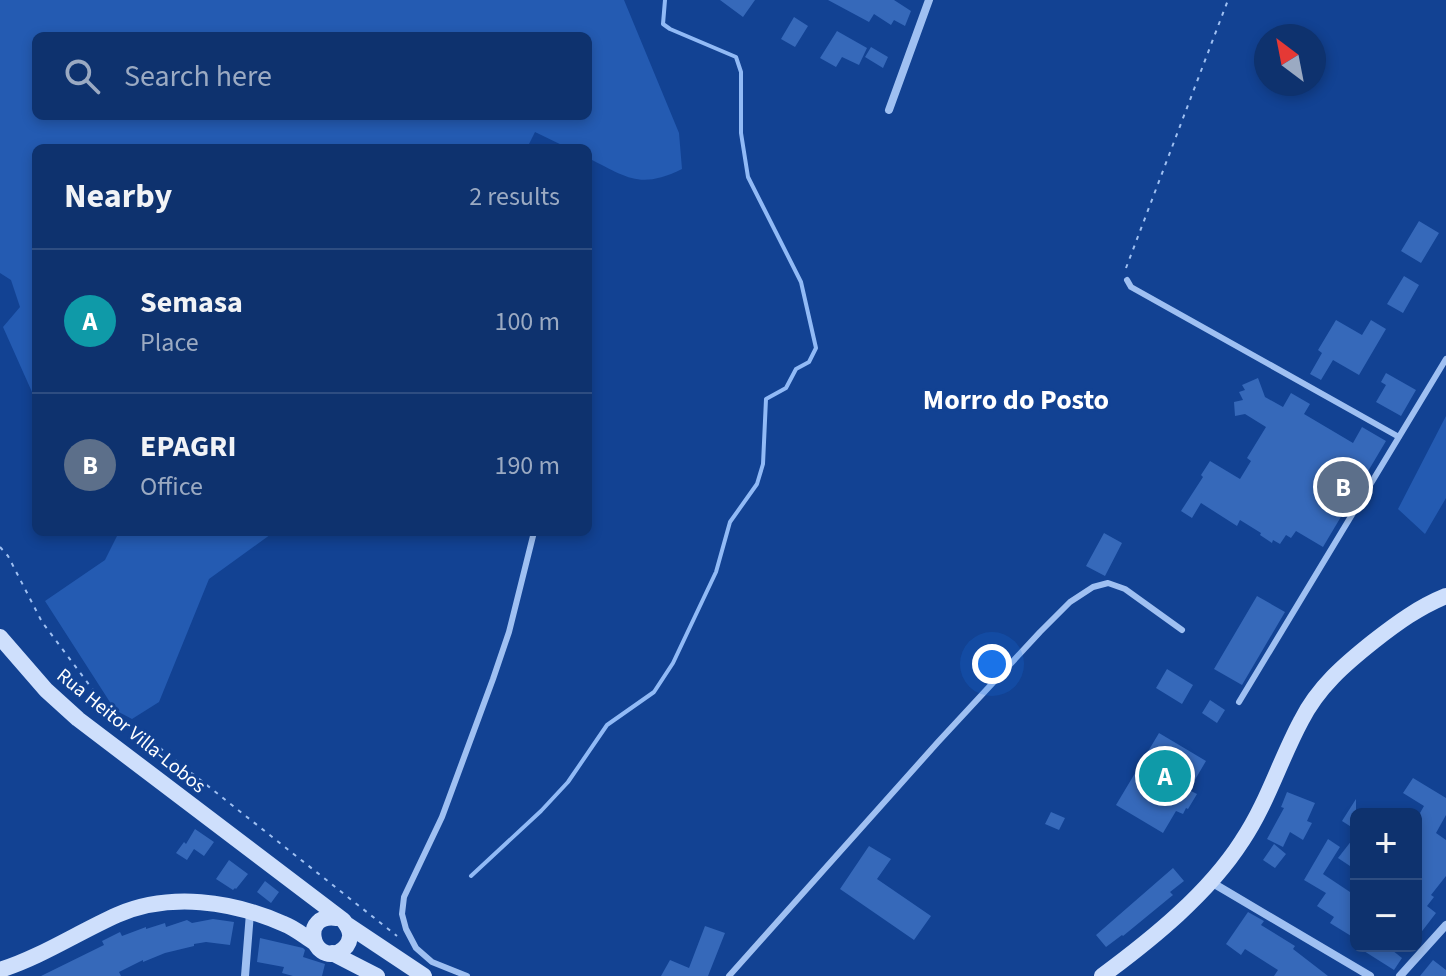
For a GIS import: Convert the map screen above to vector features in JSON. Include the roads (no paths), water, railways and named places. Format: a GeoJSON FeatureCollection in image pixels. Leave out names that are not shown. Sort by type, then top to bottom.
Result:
{"type":"FeatureCollection","features":[{"type":"Feature","properties":{"kind":"street"},"geometry":{"type":"LineString","coordinates":[[889,110],[929,0]]}},
{"type":"Feature","properties":{"kind":"street"},"geometry":{"type":"LineString","coordinates":[[1102,976],[1211,882],[1243,841],[1301,719],[1334,675],[1406,616],[1446,596]]}},
{"type":"Feature","properties":{"kind":"street","name":"Rua Heitor Villa-Lobos"},"geometry":{"type":"LineString","coordinates":[[0,637],[46,690],[78,719],[342,921],[424,976]]}},
{"type":"Feature","properties":{"kind":"street","name":"Rua Heitor Villa-Lobos"},"geometry":{"type":"LineString","coordinates":[[207,819],[296,897],[316,926]]}},
{"type":"Feature","properties":{"kind":"street"},"geometry":{"type":"LineString","coordinates":[[1211,882],[1370,976]]}},
{"type":"Feature","properties":{"kind":"street"},"geometry":{"type":"LineString","coordinates":[[0,970],[118,915],[149,904],[197,902],[286,924],[316,926]]}},
{"type":"Feature","properties":{"kind":"street"},"geometry":{"type":"LineString","coordinates":[[245,976],[250,913]]}},
{"type":"Feature","properties":{"kind":"street"},"geometry":{"type":"LineString","coordinates":[[315,943],[313,931],[325,918],[342,921],[350,935],[347,946],[332,953]]}},
{"type":"Feature","properties":{"kind":"street"},"geometry":{"type":"LineString","coordinates":[[286,924],[322,951],[377,976]]}},
{"type":"Feature","properties":{"kind":"street"},"geometry":{"type":"LineString","coordinates":[[1400,976],[1446,925]]}},
{"type":"Feature","properties":{"kind":"lane"},"geometry":{"type":"LineString","coordinates":[[1127,280],[1131,287],[1399,437]]}},
{"type":"Feature","properties":{"kind":"lane"},"geometry":{"type":"LineString","coordinates":[[1239,702],[1446,359]]}},
{"type":"Feature","properties":{"kind":"lane"},"geometry":{"type":"LineString","coordinates":[[467,976],[432,962],[416,948],[402,914],[404,897],[442,817],[493,679],[509,632],[533,536]]}},
{"type":"Feature","properties":{"kind":"lane"},"geometry":{"type":"LineString","coordinates":[[729,976],[928,754],[1070,602],[1093,587],[1108,583],[1125,589],[1182,630]]}},
{"type":"Feature","properties":{"kind":"waterway"},"geometry":{"type":"LineString","coordinates":[[471,876],[568,782],[607,725],[654,692],[673,663],[716,572],[730,522],[757,484],[763,464],[766,399],[786,388],[796,369],[809,362],[816,348],[801,282],[748,177],[741,133],[741,72],[736,57],[663,24],[665,0]]}},
{"type":"Feature","properties":{"kind":"place","name":"EPAGRI"},"geometry":{"type":"Point","coordinates":[1343,487]}},
{"type":"Feature","properties":{"kind":"place","name":"Semasa"},"geometry":{"type":"Point","coordinates":[1165,776]}},
{"type":"Feature","properties":{"kind":"district","name":"Morro do Posto"},"geometry":{"type":"Point","coordinates":[1016,400]}}]}
